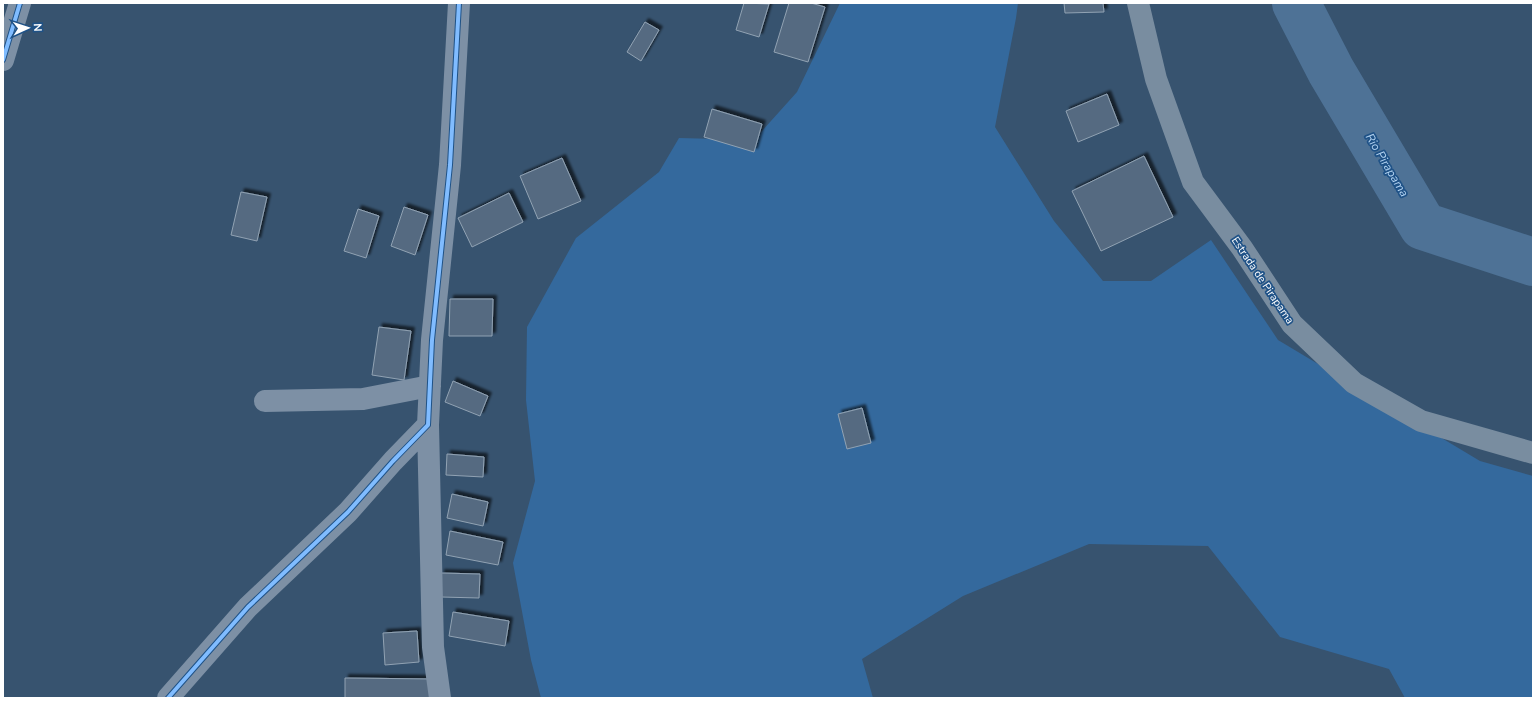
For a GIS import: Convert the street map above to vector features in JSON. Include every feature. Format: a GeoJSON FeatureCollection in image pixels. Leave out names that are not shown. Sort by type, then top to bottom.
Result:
{"type":"FeatureCollection","features":[{"type":"Feature","properties":{"kind":"main road","name":"Estrada de Pirapama"},"geometry":{"type":"LineString","coordinates":[[1138,3],[1156,80],[1193,182],[1242,248],[1292,324],[1354,383],[1421,421],[1533,453]]}},
{"type":"Feature","properties":{"kind":"street"},"geometry":{"type":"LineString","coordinates":[[3,60],[20,3]]}},
{"type":"Feature","properties":{"kind":"street"},"geometry":{"type":"LineString","coordinates":[[440,698],[433,647],[428,425],[432,340],[450,165],[459,3]]}},
{"type":"Feature","properties":{"kind":"street"},"geometry":{"type":"LineString","coordinates":[[265,401],[363,399],[430,386]]}},
{"type":"Feature","properties":{"kind":"street"},"geometry":{"type":"LineString","coordinates":[[168,698],[248,607],[348,512],[393,461],[428,425]]}},
{"type":"Feature","properties":{"kind":"shaded area"},"geometry":{"type":"Polygon","coordinates":[[[840,3],[1018,3],[995,127],[1054,221],[1103,281],[1151,281],[1211,240],[1278,340],[1480,461],[1533,476],[1533,698],[1405,698],[1389,669],[1280,637],[1208,546],[1089,544],[963,596],[862,659],[873,698],[541,698],[531,660],[513,563],[535,481],[526,400],[527,327],[576,238],[659,172],[679,138],[754,140],[797,92],[840,3]]]}},
{"type":"Feature","properties":{"kind":"building"},"geometry":{"type":"Polygon","coordinates":[[[744,3],[769,4],[759,37],[736,30],[744,3]]]}},
{"type":"Feature","properties":{"kind":"building"},"geometry":{"type":"Polygon","coordinates":[[[789,3],[811,3],[825,7],[808,62],[774,52],[789,3]]]}},
{"type":"Feature","properties":{"kind":"building"},"geometry":{"type":"Polygon","coordinates":[[[1064,3],[1103,3],[1104,12],[1065,13],[1064,3]]]}},
{"type":"Feature","properties":{"kind":"building"},"geometry":{"type":"Polygon","coordinates":[[[645,22],[659,30],[641,61],[627,52],[645,22]]]}},
{"type":"Feature","properties":{"kind":"building"},"geometry":{"type":"Polygon","coordinates":[[[1107,94],[1119,125],[1078,142],[1066,111],[1107,94]]]}},
{"type":"Feature","properties":{"kind":"building"},"geometry":{"type":"Polygon","coordinates":[[[712,109],[762,124],[754,152],[704,137],[712,109]]]}},
{"type":"Feature","properties":{"kind":"building"},"geometry":{"type":"Polygon","coordinates":[[[1144,156],[1173,217],[1101,251],[1072,191],[1144,156]]]}},
{"type":"Feature","properties":{"kind":"building"},"geometry":{"type":"Polygon","coordinates":[[[562,158],[581,201],[538,219],[520,176],[562,158]]]}},
{"type":"Feature","properties":{"kind":"building"},"geometry":{"type":"Polygon","coordinates":[[[241,192],[267,197],[257,241],[231,235],[241,192]]]}},
{"type":"Feature","properties":{"kind":"building"},"geometry":{"type":"Polygon","coordinates":[[[509,193],[523,222],[472,247],[458,218],[509,193]]]}},
{"type":"Feature","properties":{"kind":"building"},"geometry":{"type":"Polygon","coordinates":[[[404,207],[428,215],[415,255],[391,246],[404,207]]]}},
{"type":"Feature","properties":{"kind":"building"},"geometry":{"type":"Polygon","coordinates":[[[358,209],[379,216],[366,258],[344,251],[358,209]]]}},
{"type":"Feature","properties":{"kind":"building"},"geometry":{"type":"Polygon","coordinates":[[[450,299],[493,299],[492,336],[449,336],[450,299]]]}},
{"type":"Feature","properties":{"kind":"building"},"geometry":{"type":"Polygon","coordinates":[[[379,327],[411,331],[404,380],[372,375],[379,327]]]}},
{"type":"Feature","properties":{"kind":"building"},"geometry":{"type":"Polygon","coordinates":[[[453,381],[488,396],[480,416],[445,402],[453,381]]]}},
{"type":"Feature","properties":{"kind":"building"},"geometry":{"type":"Polygon","coordinates":[[[862,408],[871,443],[847,449],[838,414],[862,408]]]}},
{"type":"Feature","properties":{"kind":"building"},"geometry":{"type":"Polygon","coordinates":[[[447,454],[484,457],[483,477],[446,475],[447,454]]]}},
{"type":"Feature","properties":{"kind":"building"},"geometry":{"type":"Polygon","coordinates":[[[452,494],[488,502],[483,526],[447,518],[452,494]]]}},
{"type":"Feature","properties":{"kind":"building"},"geometry":{"type":"Polygon","coordinates":[[[450,531],[503,542],[498,565],[446,555],[450,531]]]}},
{"type":"Feature","properties":{"kind":"building"},"geometry":{"type":"Polygon","coordinates":[[[441,573],[480,574],[479,598],[441,597],[441,573]]]}},
{"type":"Feature","properties":{"kind":"building"},"geometry":{"type":"Polygon","coordinates":[[[453,612],[509,621],[505,646],[449,636],[453,612]]]}},
{"type":"Feature","properties":{"kind":"building"},"geometry":{"type":"Polygon","coordinates":[[[417,631],[419,662],[385,665],[383,633],[417,631]]]}},
{"type":"Feature","properties":{"kind":"building"},"geometry":{"type":"Polygon","coordinates":[[[345,678],[435,679],[434,698],[345,698],[345,678]]]}},
{"type":"Feature","properties":{"kind":"waterway","name":"Rio Pirapama"},"geometry":{"type":"LineString","coordinates":[[1296,3],[1331,71],[1423,226],[1533,262]]}},
{"type":"Feature","properties":{"kind":"cycle path"},"geometry":{"type":"LineString","coordinates":[[3,60],[20,3]]}},
{"type":"Feature","properties":{"kind":"cycle path"},"geometry":{"type":"LineString","coordinates":[[168,698],[248,607],[348,512],[393,461],[428,425],[432,340],[450,165],[459,3]]}}]}
